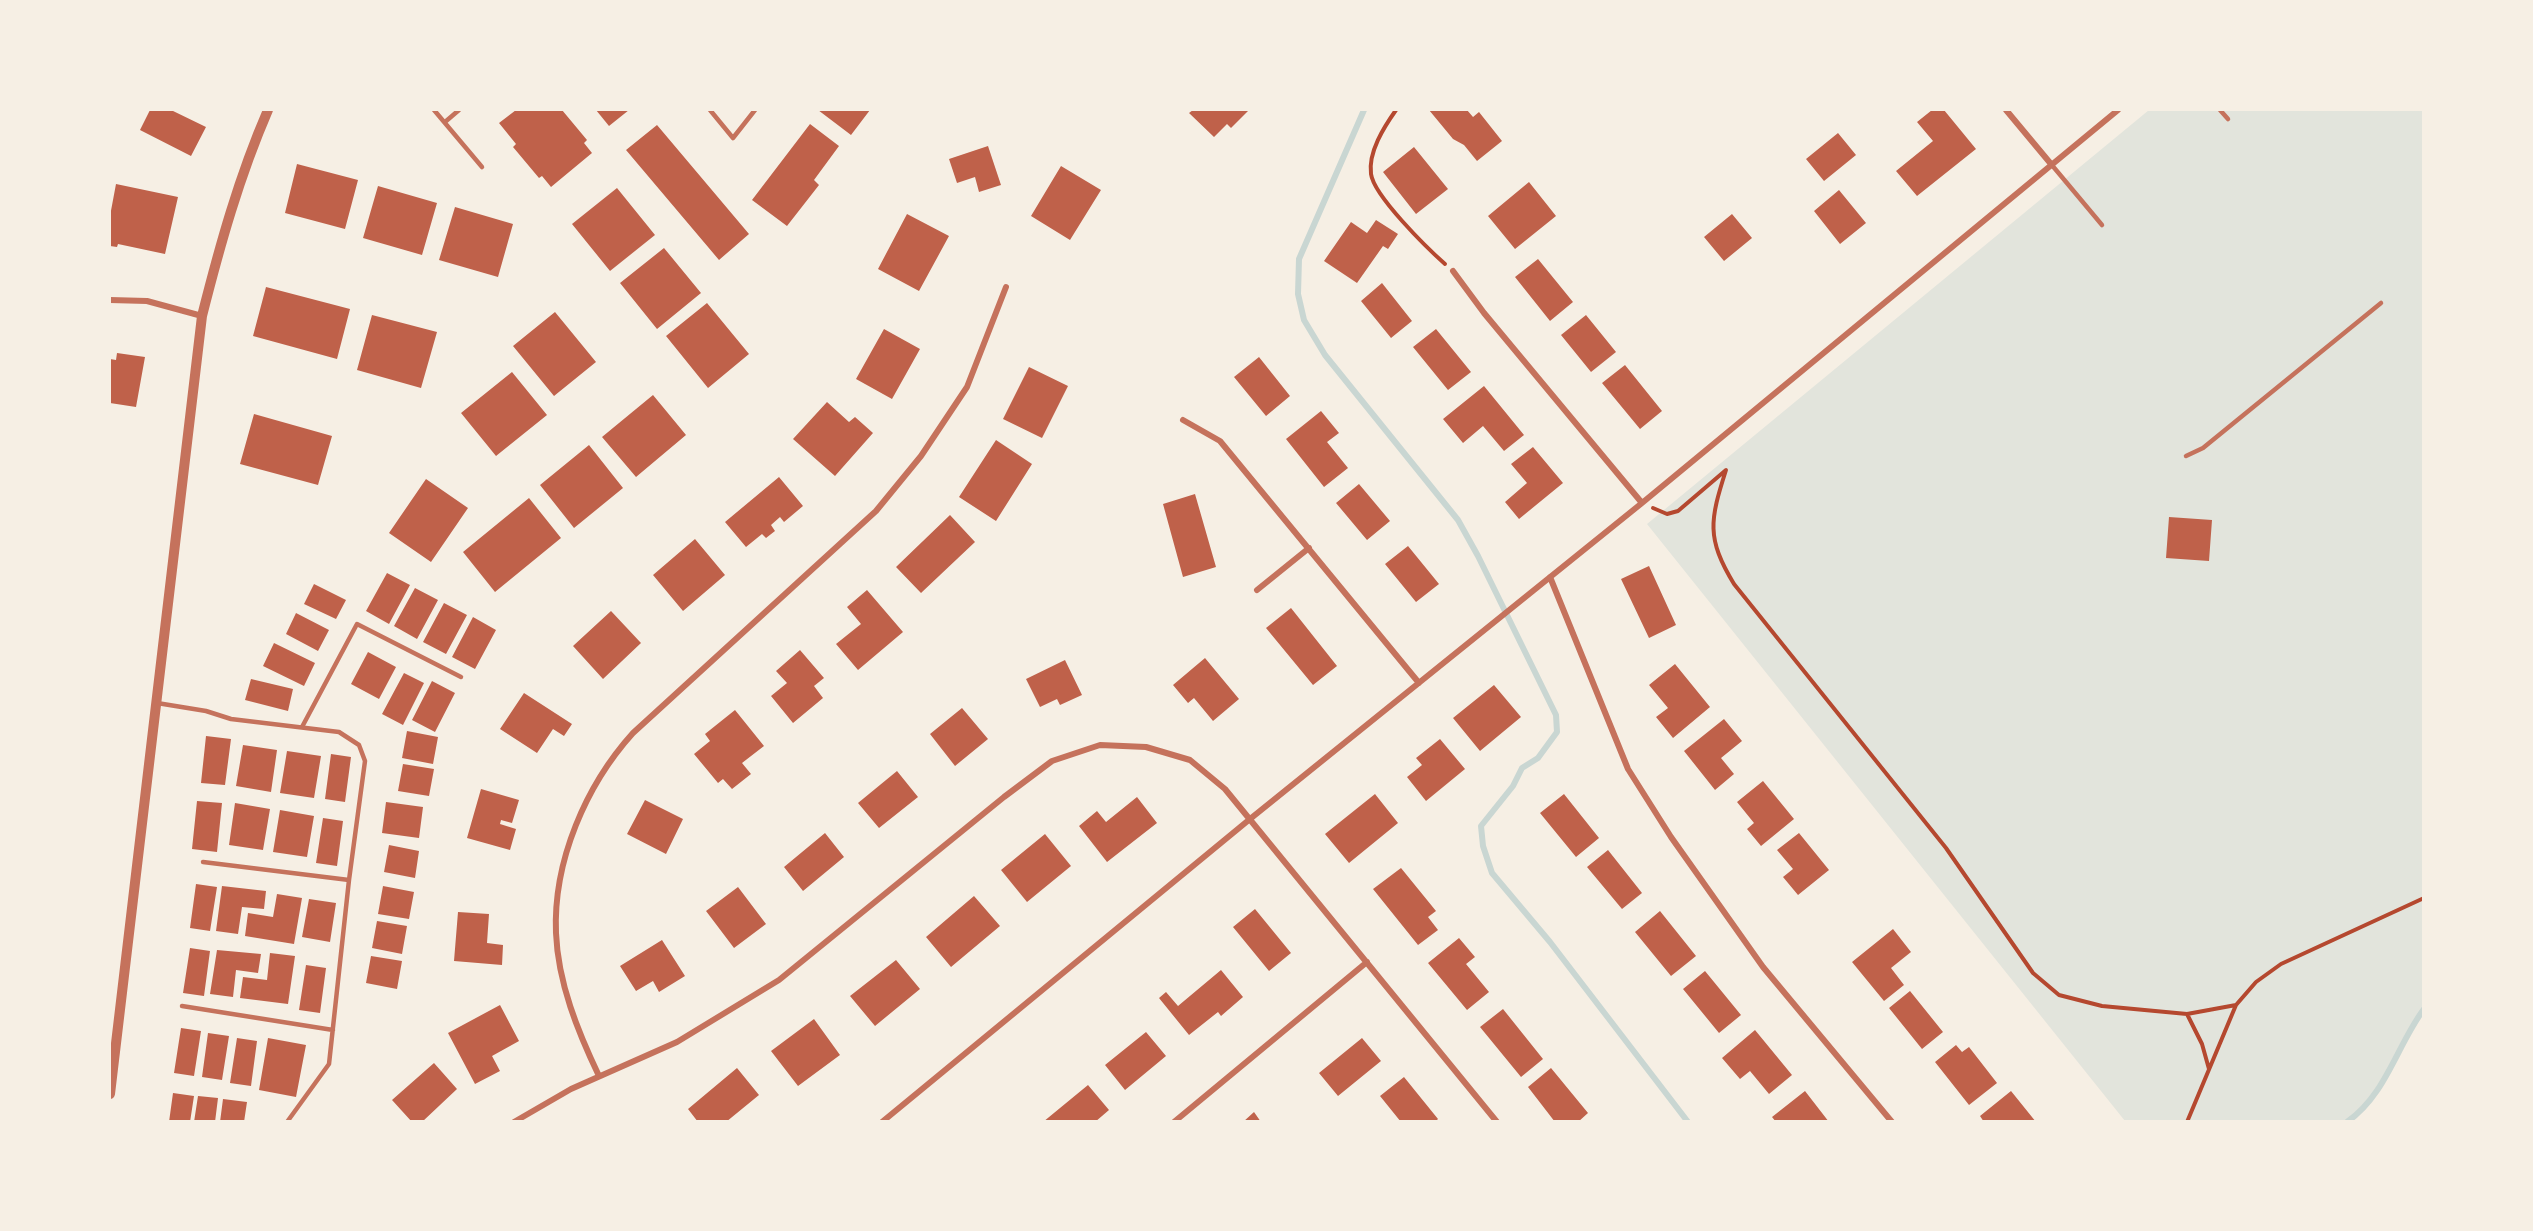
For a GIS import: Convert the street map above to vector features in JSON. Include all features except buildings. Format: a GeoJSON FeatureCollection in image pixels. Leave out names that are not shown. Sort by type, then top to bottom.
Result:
{"type":"FeatureCollection","features":[{"type":"Feature","properties":{"kind":"street"},"geometry":{"type":"LineString","coordinates":[[110,1091],[154,703],[202,316],[222,236],[247,157],[268,110]]}},
{"type":"Feature","properties":{"kind":"street"},"geometry":{"type":"LineString","coordinates":[[2006,110],[2051,164]]}},
{"type":"Feature","properties":{"kind":"street"},"geometry":{"type":"LineString","coordinates":[[882,1122],[1250,819],[1642,503],[2118,110]]}},
{"type":"Feature","properties":{"kind":"street"},"geometry":{"type":"LineString","coordinates":[[1453,271],[1484,314],[1642,503]]}},
{"type":"Feature","properties":{"kind":"street"},"geometry":{"type":"LineString","coordinates":[[599,1076],[578,1032],[556,932],[565,859],[591,789],[611,757],[649,717],[876,511],[921,456],[967,387],[1006,288]]}},
{"type":"Feature","properties":{"kind":"street"},"geometry":{"type":"LineString","coordinates":[[110,300],[147,301],[202,316]]}},
{"type":"Feature","properties":{"kind":"street"},"geometry":{"type":"LineString","coordinates":[[1183,420],[1220,441],[1419,683]]}},
{"type":"Feature","properties":{"kind":"street"},"geometry":{"type":"LineString","coordinates":[[1257,590],[1309,548]]}},
{"type":"Feature","properties":{"kind":"street"},"geometry":{"type":"LineString","coordinates":[[1550,577],[1628,769],[1671,837],[1763,967],[1892,1122]]}},
{"type":"Feature","properties":{"kind":"street"},"geometry":{"type":"LineString","coordinates":[[514,1122],[599,1076],[677,1042],[779,980],[1004,797],[1052,761],[1100,745],[1146,747],[1190,760],[1225,789],[1497,1122]]}},
{"type":"Feature","properties":{"kind":"street"},"geometry":{"type":"LineString","coordinates":[[1174,1122],[1367,962]]}},
{"type":"Feature","properties":{"kind":"lane"},"geometry":{"type":"LineString","coordinates":[[434,110],[482,167]]}},
{"type":"Feature","properties":{"kind":"lane"},"geometry":{"type":"LineString","coordinates":[[445,122],[459,110]]}},
{"type":"Feature","properties":{"kind":"lane"},"geometry":{"type":"LineString","coordinates":[[710,110],[733,138],[755,110]]}},
{"type":"Feature","properties":{"kind":"lane"},"geometry":{"type":"LineString","coordinates":[[2220,110],[2228,119]]}},
{"type":"Feature","properties":{"kind":"lane"},"geometry":{"type":"LineString","coordinates":[[2051,164],[2102,225]]}},
{"type":"Feature","properties":{"kind":"lane"},"geometry":{"type":"LineString","coordinates":[[2186,456],[2204,448],[2381,303]]}},
{"type":"Feature","properties":{"kind":"lane"},"geometry":{"type":"LineString","coordinates":[[302,727],[357,624],[461,677]]}},
{"type":"Feature","properties":{"kind":"lane"},"geometry":{"type":"LineString","coordinates":[[154,703],[206,711],[231,719],[339,732],[358,745],[365,761],[349,880],[329,1064],[287,1122]]}},
{"type":"Feature","properties":{"kind":"lane"},"geometry":{"type":"LineString","coordinates":[[203,862],[349,880]]}},
{"type":"Feature","properties":{"kind":"lane"},"geometry":{"type":"LineString","coordinates":[[182,1006],[333,1030]]}},
{"type":"Feature","properties":{"kind":"path"},"geometry":{"type":"LineString","coordinates":[[1396,110],[1378,143],[1371,166],[1371,177],[1381,194],[1422,243],[1453,271]]}},
{"type":"Feature","properties":{"kind":"path"},"geometry":{"type":"LineString","coordinates":[[1642,503],[1667,514],[1678,511],[1726,470],[1716,502],[1713,530],[1717,557],[1734,584],[1946,848],[2034,973],[2060,995],[2102,1006],[2187,1014],[2236,1005]]}},
{"type":"Feature","properties":{"kind":"path"},"geometry":{"type":"LineString","coordinates":[[2187,1122],[2236,1005],[2256,982],[2281,964],[2424,898]]}},
{"type":"Feature","properties":{"kind":"path"},"geometry":{"type":"LineString","coordinates":[[2187,1014],[2202,1044],[2209,1069]]}},
{"type":"Feature","properties":{"kind":"shaded area"},"geometry":{"type":"Polygon","coordinates":[[[2149,110],[2423,110],[2423,1009],[2372,1098],[2347,1122],[2125,1121],[1647,524],[2149,110]]]}},
{"type":"Feature","properties":{"kind":"waterway"},"geometry":{"type":"LineString","coordinates":[[1364,110],[1299,259],[1298,294],[1304,320],[1325,355],[1458,520],[1556,715],[1557,732],[1538,758],[1522,768],[1513,786],[1481,826],[1483,846],[1492,873],[1550,942],[1688,1122]]}},
{"type":"Feature","properties":{"kind":"waterway"},"geometry":{"type":"LineString","coordinates":[[2347,1122],[2372,1098],[2424,1009]]}}]}
